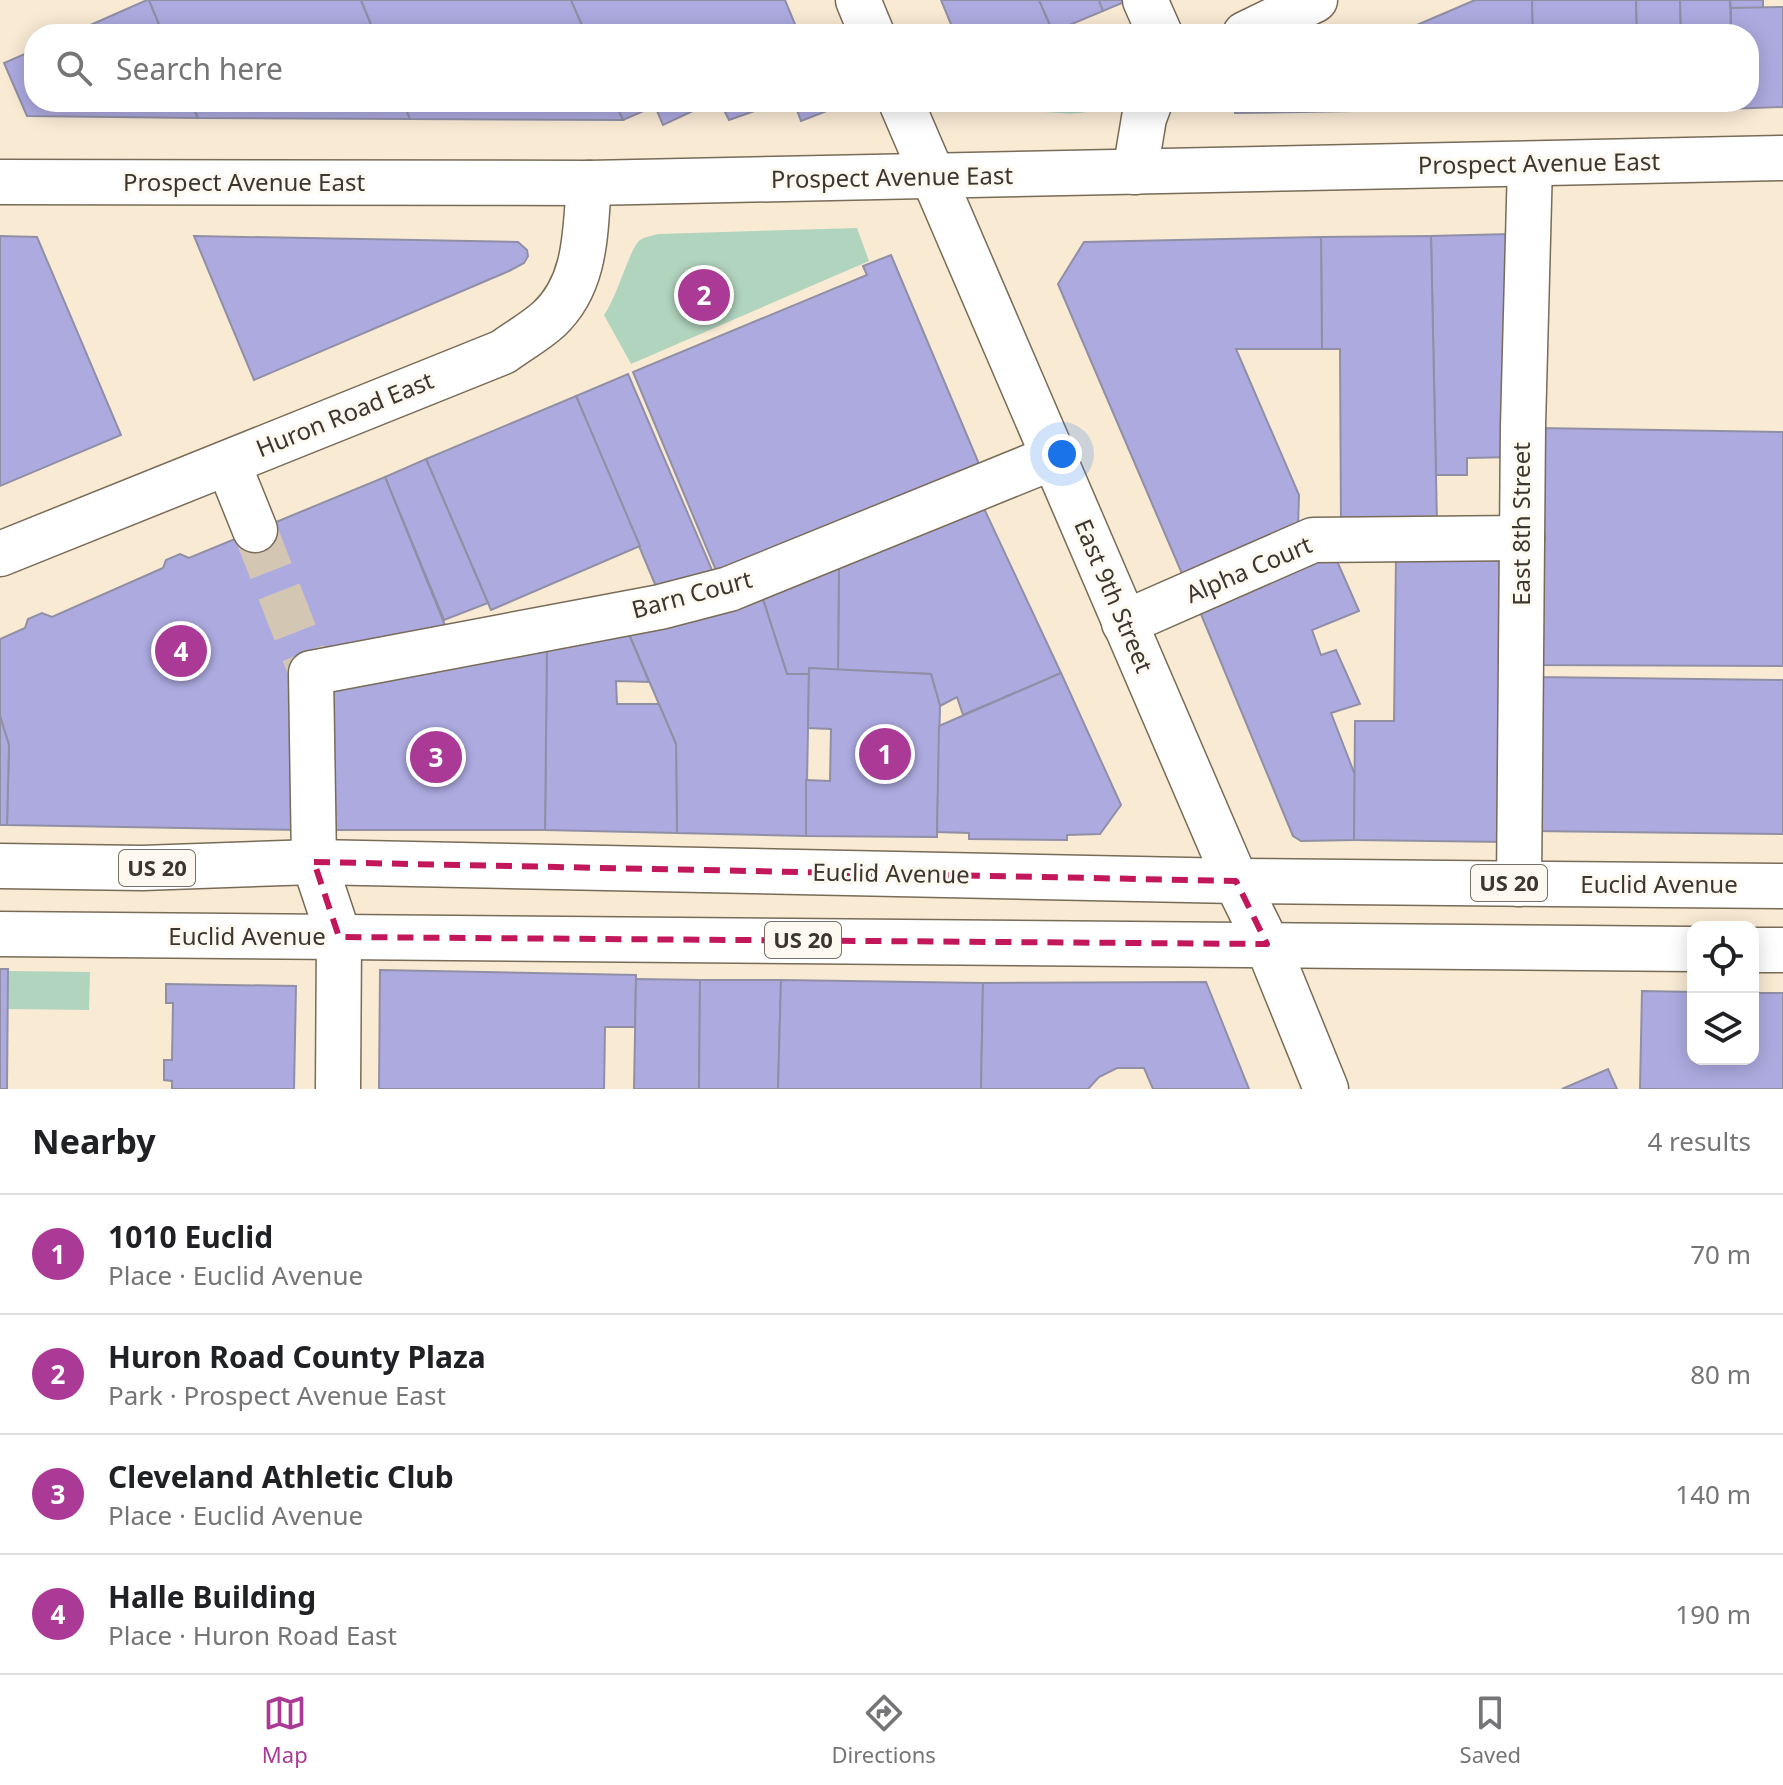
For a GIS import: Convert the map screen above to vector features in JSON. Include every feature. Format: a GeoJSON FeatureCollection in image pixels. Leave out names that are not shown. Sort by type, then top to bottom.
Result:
{"type":"FeatureCollection","features":[{"type":"Feature","properties":{"kind":"main road"},"geometry":{"type":"LineString","coordinates":[[858,0],[868,24]]}},
{"type":"Feature","properties":{"kind":"main road"},"geometry":{"type":"LineString","coordinates":[[1145,0],[1156,24]]}},
{"type":"Feature","properties":{"kind":"main road"},"geometry":{"type":"LineString","coordinates":[[1266,24],[1315,0]]}},
{"type":"Feature","properties":{"kind":"main road","name":"East 9th Street"},"geometry":{"type":"LineString","coordinates":[[905,112],[1236,881],[1267,944],[1326,1089]]}},
{"type":"Feature","properties":{"kind":"main road"},"geometry":{"type":"LineString","coordinates":[[1135,172],[1146,112]]}},
{"type":"Feature","properties":{"kind":"main road","name":"Prospect Avenue East"},"geometry":{"type":"LineString","coordinates":[[0,182],[589,183],[1783,158]]}},
{"type":"Feature","properties":{"kind":"main road","name":"East 8th Street"},"geometry":{"type":"LineString","coordinates":[[1519,884],[1530,164]]}},
{"type":"Feature","properties":{"kind":"main road","name":"Huron Road East"},"geometry":{"type":"LineString","coordinates":[[0,554],[503,352],[548,320],[568,298],[579,274],[589,183]]}},
{"type":"Feature","properties":{"kind":"main road","name":"Barn Court"},"geometry":{"type":"LineString","coordinates":[[314,862],[311,673],[660,607],[729,589],[1054,457]]}},
{"type":"Feature","properties":{"kind":"main road"},"geometry":{"type":"LineString","coordinates":[[228,463],[255,530]]}},
{"type":"Feature","properties":{"kind":"main road","name":"Alpha Court"},"geometry":{"type":"LineString","coordinates":[[1124,623],[1313,540],[1522,538]]}},
{"type":"Feature","properties":{"kind":"main road"},"geometry":{"type":"LineString","coordinates":[[314,862],[339,937],[338,1089]]}},
{"type":"Feature","properties":{"kind":"main road","name":"Euclid Avenue"},"geometry":{"type":"LineString","coordinates":[[0,866],[142,868],[314,862],[1236,881],[1783,886]]}},
{"type":"Feature","properties":{"kind":"main road","name":"Euclid Avenue"},"geometry":{"type":"LineString","coordinates":[[0,934],[1687,949]]}},
{"type":"Feature","properties":{"kind":"main road"},"geometry":{"type":"LineString","coordinates":[[1759,950],[1783,950]]}},
{"type":"Feature","properties":{"kind":"highlighted area"},"geometry":{"type":"Polygon","coordinates":[[[314,862],[489,866],[1236,881],[1267,944],[339,937],[314,862]]]}},
{"type":"Feature","properties":{"kind":"green space"},"geometry":{"type":"Polygon","coordinates":[[[857,228],[869,261],[631,364],[604,315],[636,245],[646,237],[658,234],[857,228]]]}},
{"type":"Feature","properties":{"kind":"green space"},"geometry":{"type":"Polygon","coordinates":[[[8,971],[90,972],[89,1010],[7,1009],[8,971]]]}},
{"type":"Feature","properties":{"kind":"building"},"geometry":{"type":"Polygon","coordinates":[[[149,0],[159,24],[93,24],[149,0]]]}},
{"type":"Feature","properties":{"kind":"building"},"geometry":{"type":"Polygon","coordinates":[[[149,0],[361,0],[371,24],[159,24],[149,0]]]}},
{"type":"Feature","properties":{"kind":"building"},"geometry":{"type":"Polygon","coordinates":[[[361,0],[571,0],[582,24],[371,24],[361,0]]]}},
{"type":"Feature","properties":{"kind":"building"},"geometry":{"type":"Polygon","coordinates":[[[571,0],[785,0],[795,24],[582,24],[571,0]]]}},
{"type":"Feature","properties":{"kind":"building"},"geometry":{"type":"Polygon","coordinates":[[[941,0],[1039,0],[1050,24],[951,24],[941,0]]]}},
{"type":"Feature","properties":{"kind":"building"},"geometry":{"type":"Polygon","coordinates":[[[1039,0],[1099,0],[1103,11],[1072,24],[1050,24],[1039,0]]]}},
{"type":"Feature","properties":{"kind":"building"},"geometry":{"type":"Polygon","coordinates":[[[1099,0],[1129,0],[1103,11],[1099,0]]]}},
{"type":"Feature","properties":{"kind":"building"},"geometry":{"type":"Polygon","coordinates":[[[1475,0],[1532,0],[1533,24],[1419,24],[1475,0]]]}},
{"type":"Feature","properties":{"kind":"building"},"geometry":{"type":"Polygon","coordinates":[[[1532,0],[1636,0],[1637,24],[1533,24],[1532,0]]]}},
{"type":"Feature","properties":{"kind":"building"},"geometry":{"type":"Polygon","coordinates":[[[1636,0],[1680,0],[1681,24],[1637,24],[1636,0]]]}},
{"type":"Feature","properties":{"kind":"building"},"geometry":{"type":"Polygon","coordinates":[[[1680,0],[1730,0],[1731,24],[1681,24],[1680,0]]]}},
{"type":"Feature","properties":{"kind":"building"},"geometry":{"type":"Polygon","coordinates":[[[1730,0],[1763,0],[1763,8],[1731,8],[1730,0]]]}},
{"type":"Feature","properties":{"kind":"building"},"geometry":{"type":"Polygon","coordinates":[[[1783,7],[1783,107],[1759,108],[1759,24],[1731,24],[1731,8],[1783,7]]]}},
{"type":"Feature","properties":{"kind":"building"},"geometry":{"type":"Polygon","coordinates":[[[24,54],[24,109],[4,63],[24,54]]]}},
{"type":"Feature","properties":{"kind":"building"},"geometry":{"type":"Polygon","coordinates":[[[25,112],[195,112],[198,118],[27,116],[25,112]]]}},
{"type":"Feature","properties":{"kind":"building"},"geometry":{"type":"Polygon","coordinates":[[[195,112],[407,112],[410,119],[198,118],[195,112]]]}},
{"type":"Feature","properties":{"kind":"building"},"geometry":{"type":"Polygon","coordinates":[[[407,112],[619,112],[623,120],[410,119],[407,112]]]}},
{"type":"Feature","properties":{"kind":"building"},"geometry":{"type":"Polygon","coordinates":[[[619,112],[641,112],[623,120],[619,112]]]}},
{"type":"Feature","properties":{"kind":"building"},"geometry":{"type":"Polygon","coordinates":[[[658,112],[691,112],[663,125],[658,112]]]}},
{"type":"Feature","properties":{"kind":"building"},"geometry":{"type":"Polygon","coordinates":[[[725,112],[752,112],[729,120],[725,112]]]}},
{"type":"Feature","properties":{"kind":"building"},"geometry":{"type":"Polygon","coordinates":[[[798,112],[824,112],[801,121],[798,112]]]}},
{"type":"Feature","properties":{"kind":"building"},"geometry":{"type":"Polygon","coordinates":[[[1510,234],[1513,457],[1467,458],[1467,475],[1436,475],[1431,236],[1510,234]]]}},
{"type":"Feature","properties":{"kind":"building"},"geometry":{"type":"Polygon","coordinates":[[[0,236],[37,237],[121,435],[0,486],[0,236]]]}},
{"type":"Feature","properties":{"kind":"building"},"geometry":{"type":"Polygon","coordinates":[[[194,236],[518,242],[527,250],[528,256],[524,263],[509,271],[254,380],[194,236]]]}},
{"type":"Feature","properties":{"kind":"building"},"geometry":{"type":"Polygon","coordinates":[[[1431,236],[1437,524],[1341,524],[1340,349],[1322,349],[1321,237],[1431,236]]]}},
{"type":"Feature","properties":{"kind":"building"},"geometry":{"type":"Polygon","coordinates":[[[1321,237],[1322,349],[1236,349],[1299,495],[1298,528],[1183,576],[1058,284],[1084,242],[1321,237]]]}},
{"type":"Feature","properties":{"kind":"building"},"geometry":{"type":"Polygon","coordinates":[[[891,255],[982,471],[720,580],[633,372],[867,275],[863,266],[891,255]]]}},
{"type":"Feature","properties":{"kind":"building"},"geometry":{"type":"Polygon","coordinates":[[[628,374],[718,584],[660,596],[576,396],[628,374]]]}},
{"type":"Feature","properties":{"kind":"building"},"geometry":{"type":"Polygon","coordinates":[[[576,396],[640,546],[491,610],[426,459],[576,396]]]}},
{"type":"Feature","properties":{"kind":"building"},"geometry":{"type":"Polygon","coordinates":[[[1538,428],[1783,432],[1783,666],[1535,665],[1538,428]]]}},
{"type":"Feature","properties":{"kind":"building"},"geometry":{"type":"Polygon","coordinates":[[[426,459],[488,603],[444,620],[385,477],[426,459]]]}},
{"type":"Feature","properties":{"kind":"building"},"geometry":{"type":"Polygon","coordinates":[[[385,477],[449,635],[296,663],[300,830],[7,825],[9,745],[0,716],[0,639],[25,628],[28,619],[42,613],[52,617],[163,568],[166,560],[180,554],[189,558],[385,477]]]}},
{"type":"Feature","properties":{"kind":"building"},"geometry":{"type":"Polygon","coordinates":[[[980,500],[1061,673],[963,715],[957,697],[940,706],[931,674],[838,670],[839,564],[980,500]]]}},
{"type":"Feature","properties":{"kind":"building"},"geometry":{"type":"Polygon","coordinates":[[[1333,552],[1359,611],[1312,630],[1321,655],[1336,650],[1360,704],[1331,713],[1355,775],[1354,840],[1301,841],[1293,836],[1198,607],[1333,552]]]}},
{"type":"Feature","properties":{"kind":"building"},"geometry":{"type":"Polygon","coordinates":[[[1396,556],[1510,558],[1506,842],[1354,840],[1355,721],[1394,721],[1396,556]]]}},
{"type":"Feature","properties":{"kind":"building"},"geometry":{"type":"Polygon","coordinates":[[[839,564],[838,670],[809,668],[809,674],[787,674],[761,593],[839,564]]]}},
{"type":"Feature","properties":{"kind":"building"},"geometry":{"type":"Polygon","coordinates":[[[761,593],[787,674],[809,674],[806,836],[677,833],[676,744],[626,627],[761,593]]]}},
{"type":"Feature","properties":{"kind":"building"},"geometry":{"type":"Polygon","coordinates":[[[626,627],[649,682],[616,681],[617,704],[659,704],[676,744],[677,833],[545,830],[547,641],[626,627]]]}},
{"type":"Feature","properties":{"kind":"building"},"geometry":{"type":"Polygon","coordinates":[[[547,641],[545,830],[325,830],[328,685],[547,641]]]}},
{"type":"Feature","properties":{"kind":"building"},"geometry":{"type":"Polygon","coordinates":[[[809,668],[931,674],[940,706],[937,837],[806,836],[806,780],[830,781],[831,729],[808,728],[809,668]]]}},
{"type":"Feature","properties":{"kind":"building"},"geometry":{"type":"Polygon","coordinates":[[[1061,673],[1121,805],[1100,834],[1067,835],[1067,840],[969,839],[969,833],[937,832],[939,726],[1061,673]]]}},
{"type":"Feature","properties":{"kind":"building"},"geometry":{"type":"Polygon","coordinates":[[[1535,677],[1783,680],[1783,834],[1533,831],[1535,677]]]}},
{"type":"Feature","properties":{"kind":"building"},"geometry":{"type":"Polygon","coordinates":[[[0,716],[9,745],[7,825],[0,825],[0,716]]]}},
{"type":"Feature","properties":{"kind":"building"},"geometry":{"type":"Polygon","coordinates":[[[0,969],[8,969],[7,1089],[0,1089],[0,969]]]}},
{"type":"Feature","properties":{"kind":"building"},"geometry":{"type":"Polygon","coordinates":[[[380,970],[636,975],[635,1027],[605,1027],[604,1089],[379,1089],[380,970]]]}},
{"type":"Feature","properties":{"kind":"building"},"geometry":{"type":"Polygon","coordinates":[[[636,979],[700,980],[699,1089],[634,1089],[636,979]]]}},
{"type":"Feature","properties":{"kind":"building"},"geometry":{"type":"Polygon","coordinates":[[[700,980],[781,980],[778,1089],[699,1089],[700,980]]]}},
{"type":"Feature","properties":{"kind":"building"},"geometry":{"type":"Polygon","coordinates":[[[781,980],[983,983],[981,1089],[778,1089],[781,980]]]}},
{"type":"Feature","properties":{"kind":"building"},"geometry":{"type":"Polygon","coordinates":[[[1206,982],[1249,1089],[1153,1089],[1144,1068],[1117,1068],[1099,1077],[1088,1089],[981,1089],[983,983],[1206,982]]]}},
{"type":"Feature","properties":{"kind":"building"},"geometry":{"type":"Polygon","coordinates":[[[166,984],[296,986],[294,1089],[172,1089],[172,1081],[164,1080],[164,1060],[172,1060],[173,1003],[166,1003],[166,984]]]}},
{"type":"Feature","properties":{"kind":"building"},"geometry":{"type":"Polygon","coordinates":[[[1642,991],[1687,992],[1687,1065],[1759,1065],[1759,993],[1783,993],[1783,1089],[1640,1089],[1642,991]]]}},
{"type":"Feature","properties":{"kind":"building"},"geometry":{"type":"Polygon","coordinates":[[[1608,1069],[1617,1089],[1562,1089],[1608,1069]]]}},
{"type":"Feature","properties":{"kind":"tunnel"},"geometry":{"type":"LineString","coordinates":[[255,530],[311,673]]}},
{"type":"Feature","properties":{"kind":"place","name":"Huron Road County Plaza"},"geometry":{"type":"Point","coordinates":[704,295]}},
{"type":"Feature","properties":{"kind":"place","name":"Halle Building"},"geometry":{"type":"Point","coordinates":[181,651]}},
{"type":"Feature","properties":{"kind":"place","name":"1010 Euclid"},"geometry":{"type":"Point","coordinates":[885,754]}},
{"type":"Feature","properties":{"kind":"place","name":"Cleveland Athletic Club"},"geometry":{"type":"Point","coordinates":[436,757]}}]}
